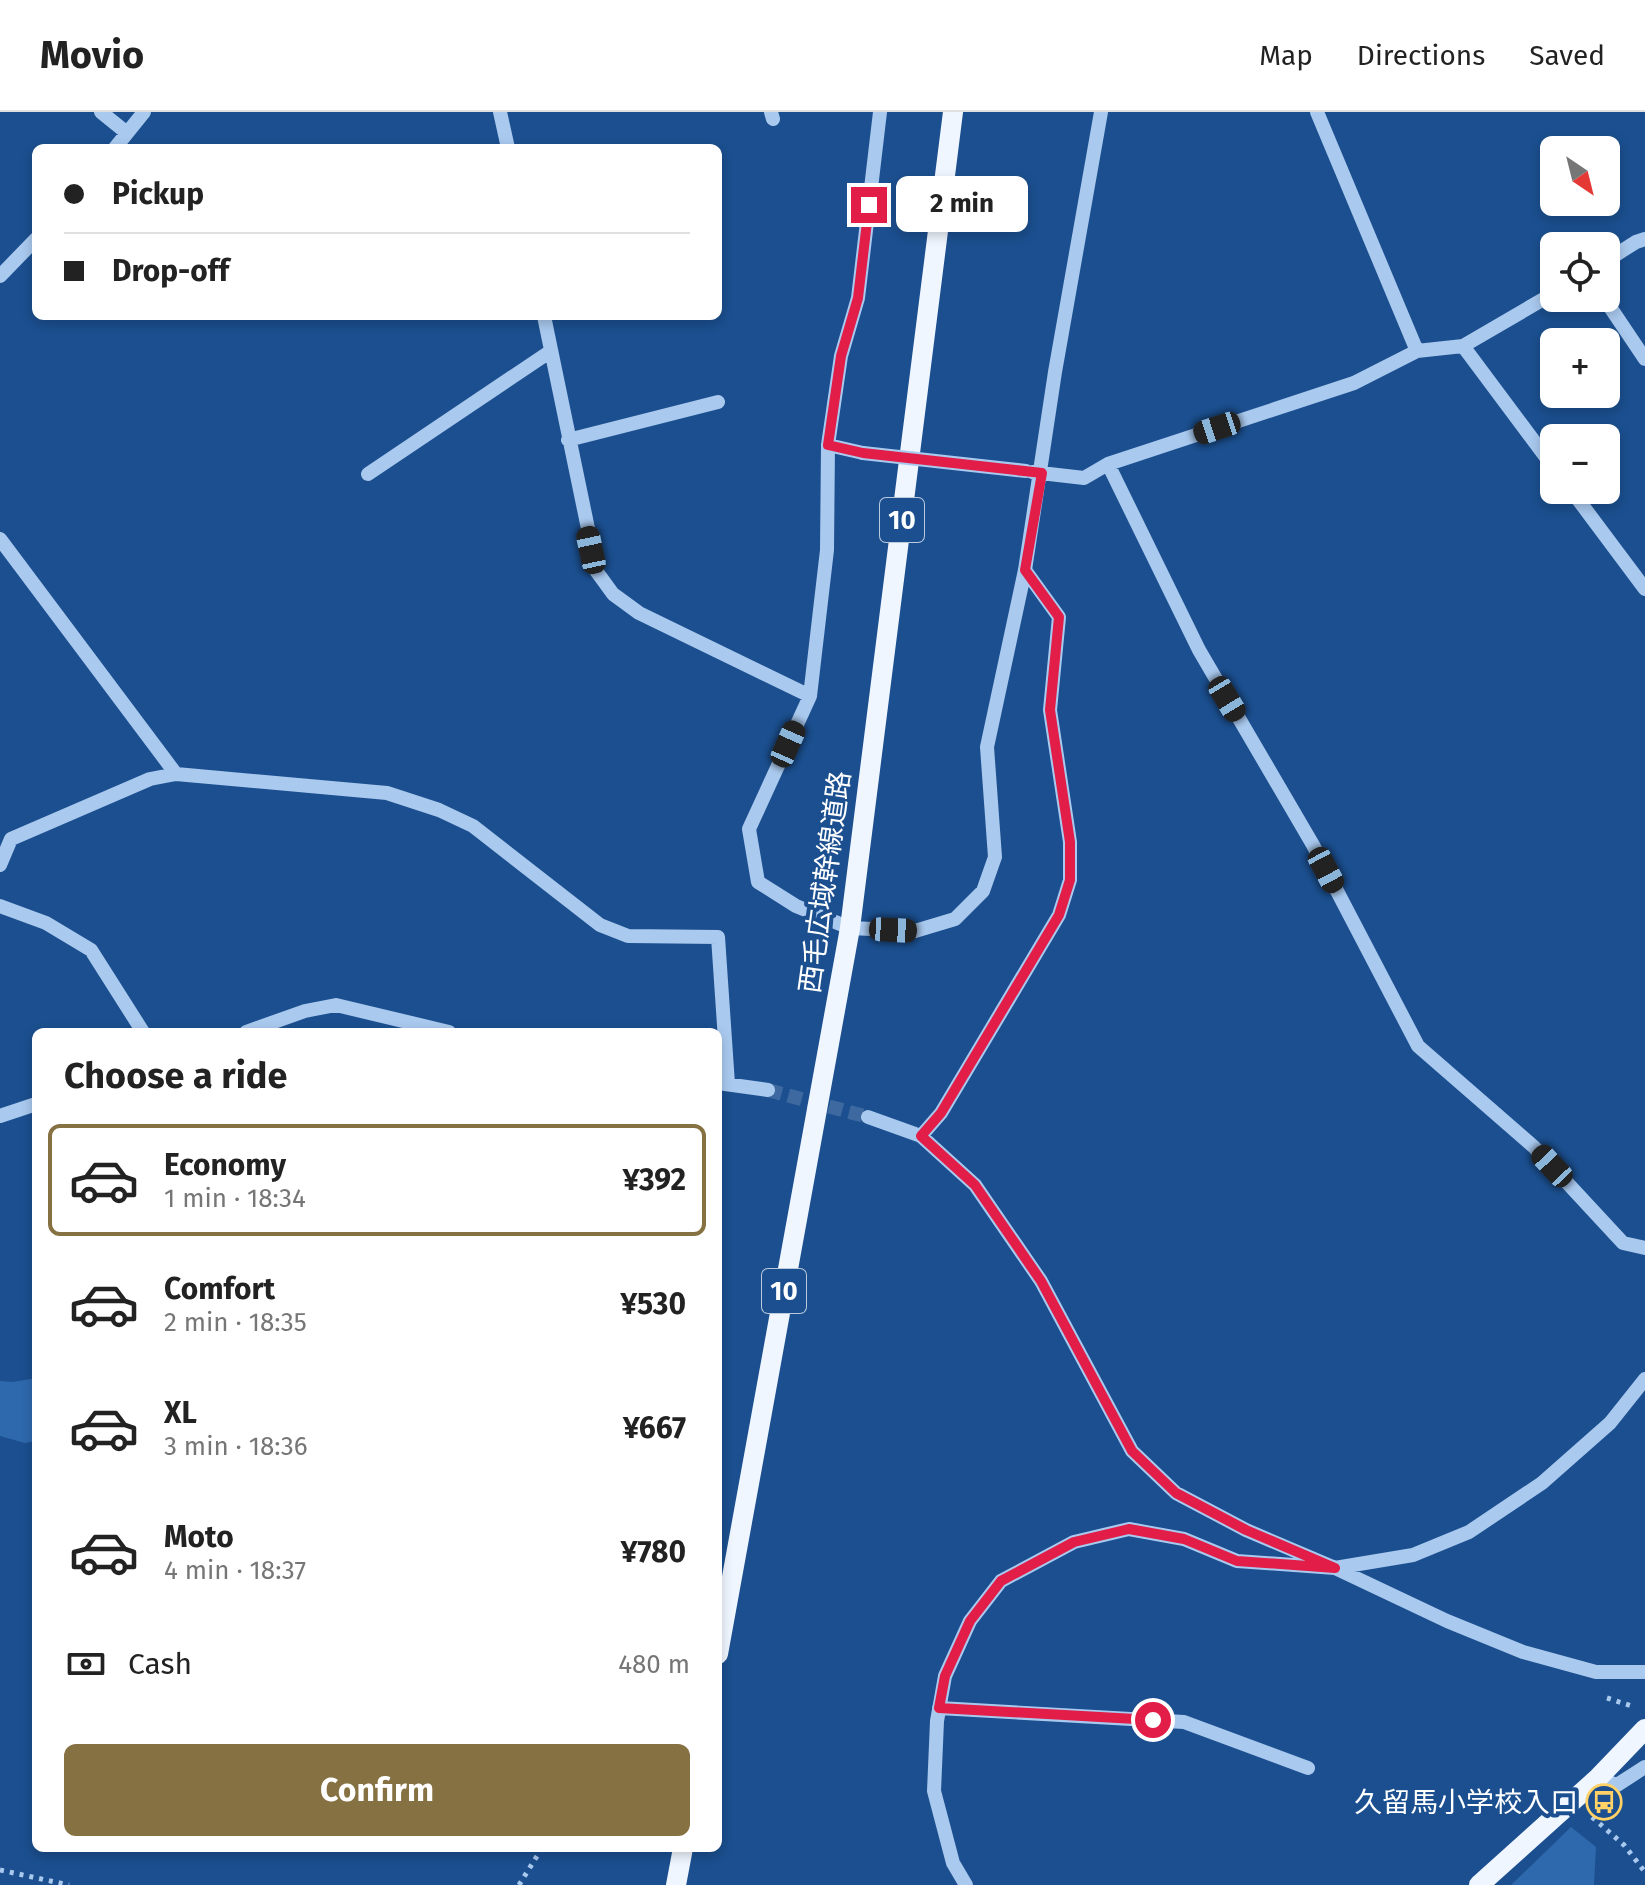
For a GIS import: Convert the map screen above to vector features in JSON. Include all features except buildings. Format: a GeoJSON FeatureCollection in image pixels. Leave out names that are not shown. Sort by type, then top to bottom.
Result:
{"type":"FeatureCollection","features":[{"type":"Feature","properties":{"kind":"main road","name":"西毛広域幹線道路"},"geometry":{"type":"LineString","coordinates":[[722,1632],[850,928],[953,112]]}},
{"type":"Feature","properties":{"kind":"main road"},"geometry":{"type":"LineString","coordinates":[[1479,1885],[1598,1778],[1645,1729]]}},
{"type":"Feature","properties":{"kind":"main road"},"geometry":{"type":"LineString","coordinates":[[676,1885],[682,1852]]}},
{"type":"Feature","properties":{"kind":"street"},"geometry":{"type":"LineString","coordinates":[[101,112],[127,133]]}},
{"type":"Feature","properties":{"kind":"street"},"geometry":{"type":"LineString","coordinates":[[118,144],[144,112]]}},
{"type":"Feature","properties":{"kind":"street"},"geometry":{"type":"LineString","coordinates":[[500,112],[507,144]]}},
{"type":"Feature","properties":{"kind":"street"},"geometry":{"type":"LineString","coordinates":[[880,112],[858,298],[841,356],[828,445],[827,550],[810,696],[749,829],[758,882],[796,906],[850,928],[915,931],[955,919],[983,891],[995,857],[987,747],[1025,570],[1055,372],[1101,112]]}},
{"type":"Feature","properties":{"kind":"street"},"geometry":{"type":"LineString","coordinates":[[1317,112],[1417,351]]}},
{"type":"Feature","properties":{"kind":"street"},"geometry":{"type":"LineString","coordinates":[[1620,252],[1645,239]]}},
{"type":"Feature","properties":{"kind":"street"},"geometry":{"type":"LineString","coordinates":[[0,276],[32,243]]}},
{"type":"Feature","properties":{"kind":"street"},"geometry":{"type":"LineString","coordinates":[[828,445],[863,453],[1084,478],[1108,464],[1354,383],[1417,351],[1463,346],[1540,301]]}},
{"type":"Feature","properties":{"kind":"street"},"geometry":{"type":"LineString","coordinates":[[1613,312],[1645,359]]}},
{"type":"Feature","properties":{"kind":"street"},"geometry":{"type":"LineString","coordinates":[[545,320],[597,572],[613,594],[639,613],[810,696]]}},
{"type":"Feature","properties":{"kind":"street"},"geometry":{"type":"LineString","coordinates":[[1463,346],[1540,449]]}},
{"type":"Feature","properties":{"kind":"street"},"geometry":{"type":"LineString","coordinates":[[368,474],[551,351]]}},
{"type":"Feature","properties":{"kind":"street"},"geometry":{"type":"LineString","coordinates":[[568,440],[718,402]]}},
{"type":"Feature","properties":{"kind":"street"},"geometry":{"type":"LineString","coordinates":[[1108,464],[1199,650],[1313,845],[1418,1046],[1534,1147],[1623,1243],[1645,1248]]}},
{"type":"Feature","properties":{"kind":"street"},"geometry":{"type":"LineString","coordinates":[[1581,504],[1645,589]]}},
{"type":"Feature","properties":{"kind":"street"},"geometry":{"type":"LineString","coordinates":[[0,539],[176,774]]}},
{"type":"Feature","properties":{"kind":"street"},"geometry":{"type":"LineString","coordinates":[[921,1136],[941,1113],[1059,915],[1070,880],[1070,842],[1050,710],[1059,617],[1025,570]]}},
{"type":"Feature","properties":{"kind":"street"},"geometry":{"type":"LineString","coordinates":[[0,865],[11,839],[150,779],[176,774],[387,793],[439,810],[473,826],[600,925],[628,936],[718,937],[721,1028]]}},
{"type":"Feature","properties":{"kind":"street"},"geometry":{"type":"LineString","coordinates":[[0,906],[46,923],[91,950],[140,1028]]}},
{"type":"Feature","properties":{"kind":"street"},"geometry":{"type":"LineString","coordinates":[[257,1028],[305,1011],[336,1005],[432,1028]]}},
{"type":"Feature","properties":{"kind":"street"},"geometry":{"type":"LineString","coordinates":[[722,1055],[723,1084],[768,1090]]}},
{"type":"Feature","properties":{"kind":"street"},"geometry":{"type":"LineString","coordinates":[[0,1116],[32,1105]]}},
{"type":"Feature","properties":{"kind":"street"},"geometry":{"type":"LineString","coordinates":[[868,1117],[921,1136],[975,1185],[1041,1281],[1132,1451],[1176,1493],[1246,1530],[1523,1652],[1596,1672],[1645,1672]]}},
{"type":"Feature","properties":{"kind":"street"},"geometry":{"type":"LineString","coordinates":[[966,1885],[953,1863],[934,1791],[939,1708],[945,1676],[970,1621],[1001,1581],[1074,1542],[1129,1529],[1184,1539],[1237,1561],[1335,1568],[1413,1555],[1469,1532],[1542,1483],[1610,1423],[1645,1379]]}},
{"type":"Feature","properties":{"kind":"street"},"geometry":{"type":"LineString","coordinates":[[939,1708],[1184,1722],[1308,1768]]}},
{"type":"Feature","properties":{"kind":"street"},"geometry":{"type":"LineString","coordinates":[[1598,1778],[1617,1785],[1645,1767]]}},
{"type":"Feature","properties":{"kind":"path"},"geometry":{"type":"LineString","coordinates":[[1574,1800],[1624,1845],[1645,1872]]}},
{"type":"Feature","properties":{"kind":"path"},"geometry":{"type":"LineString","coordinates":[[519,1885],[540,1852]]}},
{"type":"Feature","properties":{"kind":"path"},"geometry":{"type":"LineString","coordinates":[[0,1870],[69,1885]]}},
{"type":"Feature","properties":{"kind":"shaded area"},"geometry":{"type":"Polygon","coordinates":[[[32,1379],[32,1442],[25,1443],[0,1436],[0,1381],[32,1379]]]}},
{"type":"Feature","properties":{"kind":"shaded area"},"geometry":{"type":"Polygon","coordinates":[[[1571,1827],[1596,1847],[1594,1885],[1511,1885],[1571,1827]]]}},
{"type":"Feature","properties":{"kind":"tunnel"},"geometry":{"type":"LineString","coordinates":[[768,1090],[868,1117]]}},
{"type":"Feature","properties":{"kind":"place","name":"久留馬小学校入口"},"geometry":{"type":"Point","coordinates":[1604,1802]}},
{"type":"Feature","properties":{"kind":"route"},"geometry":{"type":"LineString","coordinates":[[869,205],[858,298],[841,356],[828,445],[863,453],[1042,473],[1025,570],[1059,617],[1050,710],[1070,842],[1070,880],[1059,915],[941,1113],[921,1136],[975,1185],[1041,1281],[1132,1451],[1176,1493],[1246,1530],[1335,1568],[1237,1561],[1184,1539],[1129,1529],[1074,1542],[1001,1581],[970,1621],[945,1676],[939,1708],[1153,1720]]}}]}
